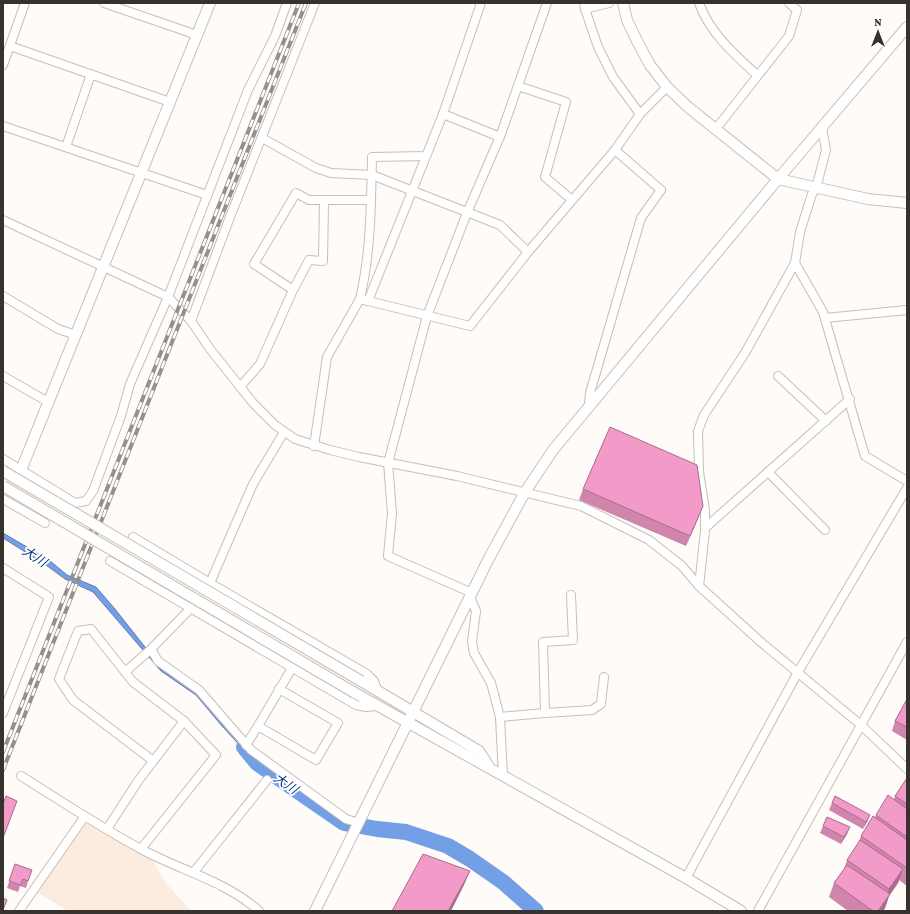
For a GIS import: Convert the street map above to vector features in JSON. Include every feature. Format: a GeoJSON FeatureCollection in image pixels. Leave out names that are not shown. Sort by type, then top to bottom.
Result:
{"type":"FeatureCollection","features":[{"type":"Feature","properties":{"kind":"street"},"geometry":{"type":"LineString","coordinates":[[3,65],[25,3]]}},
{"type":"Feature","properties":{"kind":"street"},"geometry":{"type":"LineString","coordinates":[[104,3],[197,35]]}},
{"type":"Feature","properties":{"kind":"street"},"geometry":{"type":"LineString","coordinates":[[21,470],[210,3]]}},
{"type":"Feature","properties":{"kind":"street"},"geometry":{"type":"LineString","coordinates":[[3,459],[76,503],[86,501],[93,491],[130,384],[168,296],[248,90],[275,36],[287,3]]}},
{"type":"Feature","properties":{"kind":"street"},"geometry":{"type":"LineString","coordinates":[[191,321],[315,3]]}},
{"type":"Feature","properties":{"kind":"street"},"geometry":{"type":"LineString","coordinates":[[314,446],[328,357],[364,300],[412,191],[443,114],[481,3]]}},
{"type":"Feature","properties":{"kind":"street"},"geometry":{"type":"LineString","coordinates":[[503,776],[500,717],[491,684],[474,653],[472,642],[476,611],[471,595],[388,556],[392,513],[388,463],[427,316],[467,213],[500,137],[547,3]]}},
{"type":"Feature","properties":{"kind":"street"},"geometry":{"type":"LineString","coordinates":[[609,3],[584,6],[598,47],[613,77],[640,114]]}},
{"type":"Feature","properties":{"kind":"street"},"geometry":{"type":"LineString","coordinates":[[623,3],[637,41],[650,64],[667,86],[688,107],[715,130],[778,179],[868,199],[907,203]]}},
{"type":"Feature","properties":{"kind":"street"},"geometry":{"type":"LineString","coordinates":[[699,3],[709,24],[736,56],[757,75]]}},
{"type":"Feature","properties":{"kind":"street"},"geometry":{"type":"LineString","coordinates":[[715,130],[789,36],[797,10],[789,3]]}},
{"type":"Feature","properties":{"kind":"street"},"geometry":{"type":"LineString","coordinates":[[315,911],[488,560],[525,492],[553,450],[589,404],[907,27]]}},
{"type":"Feature","properties":{"kind":"street"},"geometry":{"type":"LineString","coordinates":[[10,46],[170,102]]}},
{"type":"Feature","properties":{"kind":"street"},"geometry":{"type":"LineString","coordinates":[[66,147],[91,74]]}},
{"type":"Feature","properties":{"kind":"street"},"geometry":{"type":"LineString","coordinates":[[518,86],[566,102],[545,177],[572,200]]}},
{"type":"Feature","properties":{"kind":"street"},"geometry":{"type":"LineString","coordinates":[[364,300],[470,326],[528,252],[615,150],[640,114],[667,86]]}},
{"type":"Feature","properties":{"kind":"street"},"geometry":{"type":"LineString","coordinates":[[443,114],[500,137]]}},
{"type":"Feature","properties":{"kind":"street"},"geometry":{"type":"LineString","coordinates":[[3,126],[207,195]]}},
{"type":"Feature","properties":{"kind":"street"},"geometry":{"type":"LineString","coordinates":[[699,586],[705,528],[705,510],[699,472],[698,431],[704,415],[745,354],[795,263],[800,232],[812,194],[816,188],[826,150],[822,127]]}},
{"type":"Feature","properties":{"kind":"street"},"geometry":{"type":"LineString","coordinates":[[262,138],[316,168],[331,173],[372,175],[500,226],[528,252]]}},
{"type":"Feature","properties":{"kind":"street"},"geometry":{"type":"LineString","coordinates":[[589,404],[590,393],[641,218],[661,190],[615,150]]}},
{"type":"Feature","properties":{"kind":"street"},"geometry":{"type":"LineString","coordinates":[[364,300],[364,282],[371,232],[372,157],[426,156]]}},
{"type":"Feature","properties":{"kind":"street"},"geometry":{"type":"LineString","coordinates":[[293,290],[254,264],[296,193],[309,200],[371,200]]}},
{"type":"Feature","properties":{"kind":"street"},"geometry":{"type":"LineString","coordinates":[[240,387],[260,364],[293,290],[309,260],[323,261],[324,200]]}},
{"type":"Feature","properties":{"kind":"street"},"geometry":{"type":"LineString","coordinates":[[3,220],[168,296],[191,321],[210,349],[253,403],[284,432],[295,439],[314,446],[388,463],[457,476],[581,506],[649,540],[682,566],[699,586],[762,643],[861,725],[907,769]]}},
{"type":"Feature","properties":{"kind":"street"},"geometry":{"type":"LineString","coordinates":[[795,263],[823,312],[850,399],[865,456],[907,481]]}},
{"type":"Feature","properties":{"kind":"street"},"geometry":{"type":"LineString","coordinates":[[3,296],[58,328],[76,335]]}},
{"type":"Feature","properties":{"kind":"street"},"geometry":{"type":"LineString","coordinates":[[825,318],[907,310]]}},
{"type":"Feature","properties":{"kind":"street"},"geometry":{"type":"LineString","coordinates":[[3,376],[48,402]]}},
{"type":"Feature","properties":{"kind":"street"},"geometry":{"type":"LineString","coordinates":[[778,376],[826,420]]}},
{"type":"Feature","properties":{"kind":"street"},"geometry":{"type":"LineString","coordinates":[[705,528],[850,399]]}},
{"type":"Feature","properties":{"kind":"street"},"geometry":{"type":"LineString","coordinates":[[210,583],[253,484],[284,432]]}},
{"type":"Feature","properties":{"kind":"street"},"geometry":{"type":"LineString","coordinates":[[3,471],[479,751],[490,769]]}},
{"type":"Feature","properties":{"kind":"street"},"geometry":{"type":"LineString","coordinates":[[768,472],[825,530]]}},
{"type":"Feature","properties":{"kind":"street"},"geometry":{"type":"LineString","coordinates":[[3,486],[377,706],[686,878],[741,911]]}},
{"type":"Feature","properties":{"kind":"street"},"geometry":{"type":"LineString","coordinates":[[686,878],[798,672],[907,488]]}},
{"type":"Feature","properties":{"kind":"street"},"geometry":{"type":"LineString","coordinates":[[3,499],[45,523]]}},
{"type":"Feature","properties":{"kind":"street"},"geometry":{"type":"LineString","coordinates":[[133,537],[366,674],[374,681],[378,692]]}},
{"type":"Feature","properties":{"kind":"street"},"geometry":{"type":"LineString","coordinates":[[110,561],[356,705],[366,707],[377,706]]}},
{"type":"Feature","properties":{"kind":"street"},"geometry":{"type":"LineString","coordinates":[[3,568],[49,597],[3,712]]}},
{"type":"Feature","properties":{"kind":"street"},"geometry":{"type":"LineString","coordinates":[[545,713],[543,642],[573,640],[571,595]]}},
{"type":"Feature","properties":{"kind":"street"},"geometry":{"type":"LineString","coordinates":[[125,672],[149,651],[190,608]]}},
{"type":"Feature","properties":{"kind":"street"},"geometry":{"type":"LineString","coordinates":[[141,849],[216,755],[184,721],[132,682],[91,629],[78,631],[59,679],[73,700],[152,760]]}},
{"type":"Feature","properties":{"kind":"street"},"geometry":{"type":"LineString","coordinates":[[758,911],[907,642]]}},
{"type":"Feature","properties":{"kind":"street"},"geometry":{"type":"LineString","coordinates":[[149,651],[158,661],[203,693],[251,750],[346,820],[359,823]]}},
{"type":"Feature","properties":{"kind":"street"},"geometry":{"type":"LineString","coordinates":[[246,745],[292,668]]}},
{"type":"Feature","properties":{"kind":"street"},"geometry":{"type":"LineString","coordinates":[[500,717],[592,710],[601,704],[604,677]]}},
{"type":"Feature","properties":{"kind":"street"},"geometry":{"type":"LineString","coordinates":[[258,726],[316,760],[338,723],[279,688]]}},
{"type":"Feature","properties":{"kind":"street"},"geometry":{"type":"LineString","coordinates":[[107,829],[152,760],[184,721]]}},
{"type":"Feature","properties":{"kind":"street"},"geometry":{"type":"LineString","coordinates":[[21,776],[141,849],[242,898],[260,911]]}},
{"type":"Feature","properties":{"kind":"street"},"geometry":{"type":"LineString","coordinates":[[193,873],[267,780]]}},
{"type":"Feature","properties":{"kind":"street"},"geometry":{"type":"LineString","coordinates":[[22,910],[85,816]]}},
{"type":"Feature","properties":{"kind":"shaded area"},"geometry":{"type":"Polygon","coordinates":[[[83,824],[88,824],[153,861],[165,882],[191,911],[68,911],[37,892],[83,824]]]}},
{"type":"Feature","properties":{"kind":"water"},"geometry":{"type":"Polygon","coordinates":[[[3,533],[49,560],[67,575],[96,587],[160,666],[198,692],[259,762],[257,764],[196,695],[161,671],[93,592],[65,579],[3,538],[3,533]]]}},
{"type":"Feature","properties":{"kind":"building"},"geometry":{"type":"Polygon","coordinates":[[[610,427],[697,465],[703,506],[690,536],[583,489],[610,427]]]}},
{"type":"Feature","properties":{"kind":"building"},"geometry":{"type":"Polygon","coordinates":[[[907,699],[907,727],[895,721],[907,699]]]}},
{"type":"Feature","properties":{"kind":"building"},"geometry":{"type":"Polygon","coordinates":[[[907,778],[907,804],[895,796],[907,778]]]}},
{"type":"Feature","properties":{"kind":"building"},"geometry":{"type":"Polygon","coordinates":[[[888,795],[907,809],[907,837],[876,815],[888,795]]]}},
{"type":"Feature","properties":{"kind":"building"},"geometry":{"type":"Polygon","coordinates":[[[6,796],[17,801],[3,838],[3,804],[6,796]]]}},
{"type":"Feature","properties":{"kind":"building"},"geometry":{"type":"Polygon","coordinates":[[[835,796],[870,815],[866,822],[832,803],[835,796]]]}},
{"type":"Feature","properties":{"kind":"building"},"geometry":{"type":"Polygon","coordinates":[[[873,816],[907,840],[907,868],[861,836],[873,816]]]}},
{"type":"Feature","properties":{"kind":"building"},"geometry":{"type":"Polygon","coordinates":[[[827,817],[850,827],[844,837],[823,826],[827,817]]]}},
{"type":"Feature","properties":{"kind":"building"},"geometry":{"type":"Polygon","coordinates":[[[860,840],[903,869],[889,889],[847,860],[860,840]]]}},
{"type":"Feature","properties":{"kind":"building"},"geometry":{"type":"Polygon","coordinates":[[[423,854],[470,871],[448,911],[392,911],[423,854]]]}},
{"type":"Feature","properties":{"kind":"building"},"geometry":{"type":"Polygon","coordinates":[[[15,864],[32,870],[28,881],[23,879],[20,885],[9,881],[15,864]]]}},
{"type":"Feature","properties":{"kind":"building"},"geometry":{"type":"Polygon","coordinates":[[[847,865],[890,894],[878,911],[873,911],[834,883],[847,865]]]}},
{"type":"Feature","properties":{"kind":"building"},"geometry":{"type":"Polygon","coordinates":[[[3,898],[7,900],[3,910],[3,898]]]}},
{"type":"Feature","properties":{"kind":"waterway","name":"大川"},"geometry":{"type":"LineString","coordinates":[[244,747],[257,763],[344,823],[406,832],[448,846],[503,882],[536,911]]}},
{"type":"Feature","properties":{"kind":"railway"},"geometry":{"type":"LineString","coordinates":[[3,752],[299,3]]}},
{"type":"Feature","properties":{"kind":"railway"},"geometry":{"type":"LineString","coordinates":[[3,770],[306,3]]}}]}
